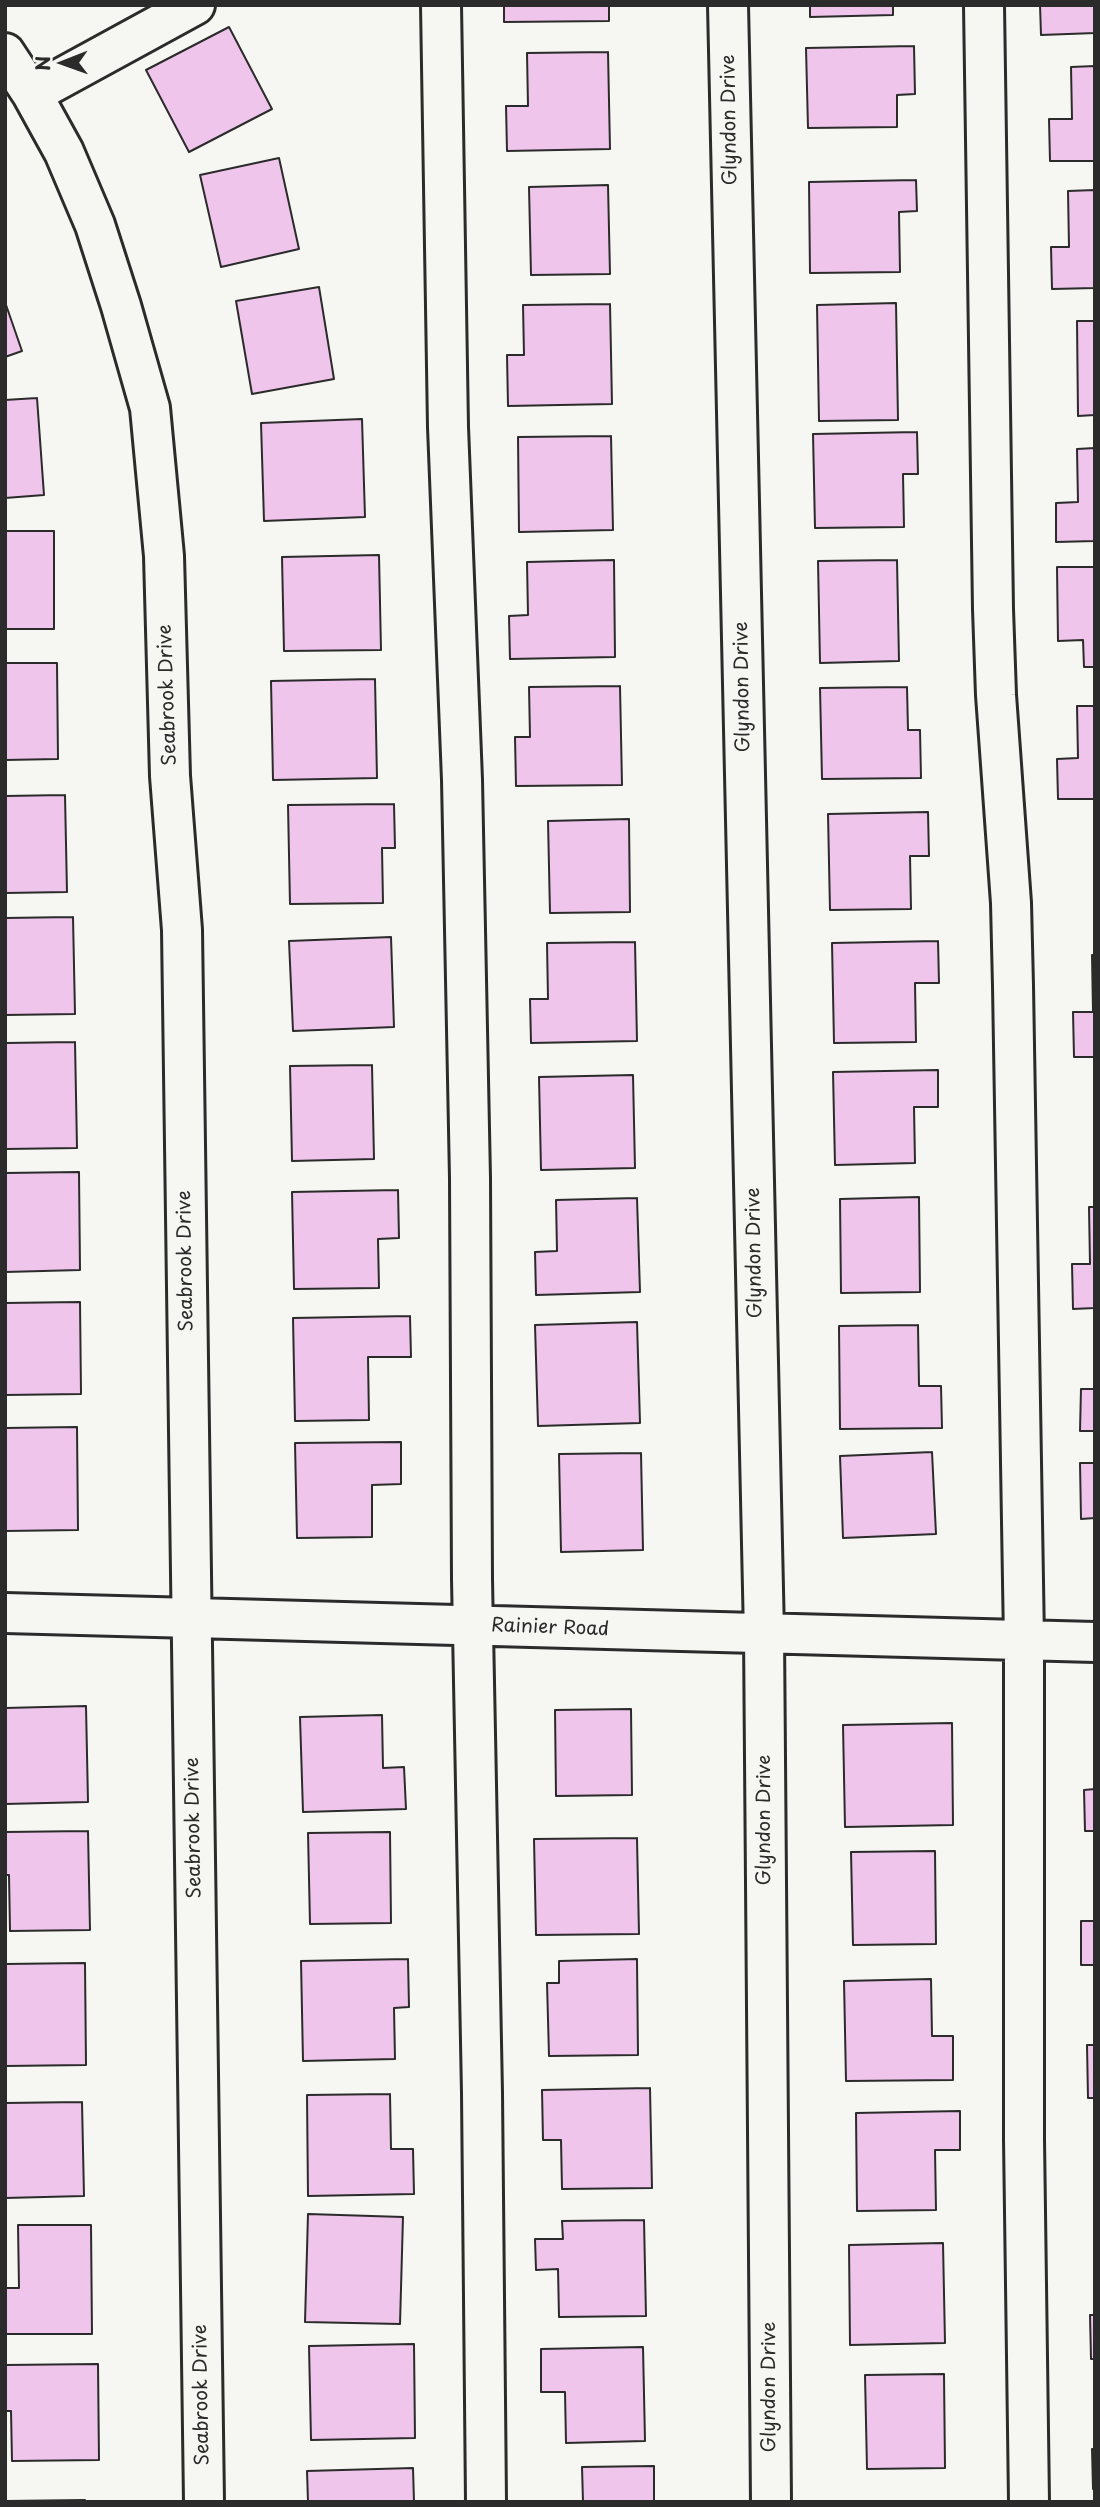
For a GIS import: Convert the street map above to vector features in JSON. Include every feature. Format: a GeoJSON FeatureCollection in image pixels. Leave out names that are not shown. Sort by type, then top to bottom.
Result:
{"type":"FeatureCollection","features":[{"type":"Feature","properties":{"kind":"street"},"geometry":{"type":"LineString","coordinates":[[32,94],[195,5]]}},
{"type":"Feature","properties":{"kind":"street"},"geometry":{"type":"LineString","coordinates":[[441,5],[448,427],[462,780],[470,1192],[473,1626],[482,2080],[486,2502]]}},
{"type":"Feature","properties":{"kind":"street","name":"Glyndon Drive"},"geometry":{"type":"LineString","coordinates":[[728,5],[764,1634],[771,2502]]}},
{"type":"Feature","properties":{"kind":"street"},"geometry":{"type":"LineString","coordinates":[[984,5],[993,609],[996,695],[1011,903],[1024,1640],[1024,2139],[1029,2502]]}},
{"type":"Feature","properties":{"kind":"street","name":"Seabrook Drive"},"geometry":{"type":"LineString","coordinates":[[5,53],[32,94],[64,152],[95,225],[121,306],[150,408],[164,556],[170,776],[182,930],[204,2502]]}},
{"type":"Feature","properties":{"kind":"street","name":"Rainier Road"},"geometry":{"type":"LineString","coordinates":[[5,1613],[1095,1642]]}},
{"type":"Feature","properties":{"kind":"building"},"geometry":{"type":"Polygon","coordinates":[[[504,5],[609,5],[609,21],[504,22],[504,5]]]}},
{"type":"Feature","properties":{"kind":"building"},"geometry":{"type":"Polygon","coordinates":[[[810,5],[893,5],[893,15],[810,17],[810,5]]]}},
{"type":"Feature","properties":{"kind":"building"},"geometry":{"type":"Polygon","coordinates":[[[1040,5],[1095,5],[1095,33],[1041,35],[1040,5]]]}},
{"type":"Feature","properties":{"kind":"building"},"geometry":{"type":"Polygon","coordinates":[[[229,27],[272,109],[189,152],[146,70],[229,27]]]}},
{"type":"Feature","properties":{"kind":"building"},"geometry":{"type":"Polygon","coordinates":[[[914,46],[915,94],[897,95],[897,127],[808,128],[806,48],[914,46]]]}},
{"type":"Feature","properties":{"kind":"building"},"geometry":{"type":"Polygon","coordinates":[[[608,52],[610,149],[507,151],[506,106],[528,106],[527,53],[608,52]]]}},
{"type":"Feature","properties":{"kind":"building"},"geometry":{"type":"Polygon","coordinates":[[[1095,66],[1095,161],[1050,161],[1049,119],[1072,119],[1071,67],[1095,66]]]}},
{"type":"Feature","properties":{"kind":"building"},"geometry":{"type":"Polygon","coordinates":[[[279,158],[299,249],[221,267],[200,175],[279,158]]]}},
{"type":"Feature","properties":{"kind":"building"},"geometry":{"type":"Polygon","coordinates":[[[916,180],[917,211],[899,212],[900,272],[810,273],[809,182],[916,180]]]}},
{"type":"Feature","properties":{"kind":"building"},"geometry":{"type":"Polygon","coordinates":[[[608,185],[610,274],[531,275],[529,187],[608,185]]]}},
{"type":"Feature","properties":{"kind":"building"},"geometry":{"type":"Polygon","coordinates":[[[1095,190],[1095,288],[1052,289],[1051,247],[1069,247],[1068,191],[1095,190]]]}},
{"type":"Feature","properties":{"kind":"building"},"geometry":{"type":"Polygon","coordinates":[[[319,287],[334,379],[252,394],[236,301],[319,287]]]}},
{"type":"Feature","properties":{"kind":"building"},"geometry":{"type":"Polygon","coordinates":[[[5,302],[22,351],[5,357],[5,302]]]}},
{"type":"Feature","properties":{"kind":"building"},"geometry":{"type":"Polygon","coordinates":[[[896,303],[898,420],[819,421],[817,305],[896,303]]]}},
{"type":"Feature","properties":{"kind":"building"},"geometry":{"type":"Polygon","coordinates":[[[610,304],[612,404],[508,406],[507,355],[524,355],[523,305],[610,304]]]}},
{"type":"Feature","properties":{"kind":"building"},"geometry":{"type":"Polygon","coordinates":[[[1077,321],[1095,321],[1095,415],[1078,416],[1077,321]]]}},
{"type":"Feature","properties":{"kind":"building"},"geometry":{"type":"Polygon","coordinates":[[[37,398],[44,495],[5,498],[5,400],[37,398]]]}},
{"type":"Feature","properties":{"kind":"building"},"geometry":{"type":"Polygon","coordinates":[[[362,419],[365,517],[264,521],[261,423],[362,419]]]}},
{"type":"Feature","properties":{"kind":"building"},"geometry":{"type":"Polygon","coordinates":[[[917,432],[918,474],[903,474],[904,527],[815,528],[813,434],[917,432]]]}},
{"type":"Feature","properties":{"kind":"building"},"geometry":{"type":"Polygon","coordinates":[[[611,436],[613,530],[519,532],[518,437],[611,436]]]}},
{"type":"Feature","properties":{"kind":"building"},"geometry":{"type":"Polygon","coordinates":[[[1095,448],[1095,541],[1056,542],[1056,503],[1078,502],[1077,449],[1095,448]]]}},
{"type":"Feature","properties":{"kind":"building"},"geometry":{"type":"Polygon","coordinates":[[[5,531],[54,531],[54,629],[5,629],[5,531]]]}},
{"type":"Feature","properties":{"kind":"building"},"geometry":{"type":"Polygon","coordinates":[[[379,555],[381,650],[284,651],[282,557],[379,555]]]}},
{"type":"Feature","properties":{"kind":"building"},"geometry":{"type":"Polygon","coordinates":[[[614,560],[615,657],[510,659],[509,616],[528,615],[527,562],[614,560]]]}},
{"type":"Feature","properties":{"kind":"building"},"geometry":{"type":"Polygon","coordinates":[[[897,560],[899,661],[820,663],[818,561],[897,560]]]}},
{"type":"Feature","properties":{"kind":"building"},"geometry":{"type":"Polygon","coordinates":[[[1057,567],[1095,567],[1095,667],[1084,667],[1083,640],[1058,641],[1057,567]]]}},
{"type":"Feature","properties":{"kind":"building"},"geometry":{"type":"Polygon","coordinates":[[[5,663],[57,663],[58,759],[5,760],[5,663]]]}},
{"type":"Feature","properties":{"kind":"building"},"geometry":{"type":"Polygon","coordinates":[[[375,679],[377,778],[273,780],[271,681],[375,679]]]}},
{"type":"Feature","properties":{"kind":"building"},"geometry":{"type":"Polygon","coordinates":[[[620,686],[622,785],[516,786],[515,737],[530,737],[529,687],[620,686]]]}},
{"type":"Feature","properties":{"kind":"building"},"geometry":{"type":"Polygon","coordinates":[[[907,687],[908,730],[920,730],[921,778],[822,779],[820,688],[907,687]]]}},
{"type":"Feature","properties":{"kind":"building"},"geometry":{"type":"Polygon","coordinates":[[[1077,706],[1095,706],[1095,799],[1058,799],[1057,759],[1078,758],[1077,706]]]}},
{"type":"Feature","properties":{"kind":"building"},"geometry":{"type":"Polygon","coordinates":[[[65,795],[67,892],[5,893],[5,796],[65,795]]]}},
{"type":"Feature","properties":{"kind":"building"},"geometry":{"type":"Polygon","coordinates":[[[394,804],[395,848],[382,848],[383,903],[290,904],[288,805],[394,804]]]}},
{"type":"Feature","properties":{"kind":"building"},"geometry":{"type":"Polygon","coordinates":[[[928,812],[929,856],[910,856],[911,909],[830,910],[828,814],[928,812]]]}},
{"type":"Feature","properties":{"kind":"building"},"geometry":{"type":"Polygon","coordinates":[[[629,819],[630,912],[550,913],[548,821],[629,819]]]}},
{"type":"Feature","properties":{"kind":"building"},"geometry":{"type":"Polygon","coordinates":[[[73,917],[75,1014],[5,1015],[5,918],[73,917]]]}},
{"type":"Feature","properties":{"kind":"building"},"geometry":{"type":"Polygon","coordinates":[[[391,937],[394,1027],[293,1031],[289,941],[391,937]]]}},
{"type":"Feature","properties":{"kind":"building"},"geometry":{"type":"Polygon","coordinates":[[[938,941],[939,983],[915,983],[916,1042],[834,1043],[832,943],[938,941]]]}},
{"type":"Feature","properties":{"kind":"building"},"geometry":{"type":"Polygon","coordinates":[[[635,942],[637,1041],[531,1043],[530,999],[548,999],[547,943],[635,942]]]}},
{"type":"Feature","properties":{"kind":"building"},"geometry":{"type":"Polygon","coordinates":[[[1092,955],[1095,955],[1095,1057],[1074,1057],[1073,1012],[1093,1012],[1092,955]]]}},
{"type":"Feature","properties":{"kind":"building"},"geometry":{"type":"Polygon","coordinates":[[[75,1042],[77,1148],[5,1149],[6,1043],[75,1042]]]}},
{"type":"Feature","properties":{"kind":"building"},"geometry":{"type":"Polygon","coordinates":[[[372,1065],[374,1159],[292,1161],[290,1066],[372,1065]]]}},
{"type":"Feature","properties":{"kind":"building"},"geometry":{"type":"Polygon","coordinates":[[[938,1070],[938,1107],[914,1107],[915,1163],[835,1165],[833,1072],[938,1070]]]}},
{"type":"Feature","properties":{"kind":"building"},"geometry":{"type":"Polygon","coordinates":[[[633,1075],[635,1168],[541,1170],[539,1077],[633,1075]]]}},
{"type":"Feature","properties":{"kind":"building"},"geometry":{"type":"Polygon","coordinates":[[[79,1172],[80,1270],[5,1272],[5,1173],[79,1172]]]}},
{"type":"Feature","properties":{"kind":"building"},"geometry":{"type":"Polygon","coordinates":[[[398,1190],[399,1238],[378,1239],[379,1288],[294,1289],[292,1192],[398,1190]]]}},
{"type":"Feature","properties":{"kind":"building"},"geometry":{"type":"Polygon","coordinates":[[[919,1197],[920,1292],[841,1293],[840,1199],[919,1197]]]}},
{"type":"Feature","properties":{"kind":"building"},"geometry":{"type":"Polygon","coordinates":[[[637,1198],[640,1292],[536,1295],[535,1252],[557,1251],[556,1200],[637,1198]]]}},
{"type":"Feature","properties":{"kind":"building"},"geometry":{"type":"Polygon","coordinates":[[[1089,1207],[1095,1207],[1095,1308],[1073,1309],[1072,1264],[1090,1264],[1089,1207]]]}},
{"type":"Feature","properties":{"kind":"building"},"geometry":{"type":"Polygon","coordinates":[[[80,1302],[81,1394],[5,1395],[5,1303],[80,1302]]]}},
{"type":"Feature","properties":{"kind":"building"},"geometry":{"type":"Polygon","coordinates":[[[410,1316],[411,1357],[368,1357],[369,1420],[295,1421],[293,1318],[410,1316]]]}},
{"type":"Feature","properties":{"kind":"building"},"geometry":{"type":"Polygon","coordinates":[[[637,1322],[640,1423],[538,1426],[535,1325],[637,1322]]]}},
{"type":"Feature","properties":{"kind":"building"},"geometry":{"type":"Polygon","coordinates":[[[918,1325],[919,1386],[941,1386],[942,1428],[840,1429],[839,1326],[918,1325]]]}},
{"type":"Feature","properties":{"kind":"building"},"geometry":{"type":"Polygon","coordinates":[[[1081,1389],[1095,1389],[1095,1431],[1080,1431],[1081,1389]]]}},
{"type":"Feature","properties":{"kind":"building"},"geometry":{"type":"Polygon","coordinates":[[[77,1427],[78,1530],[5,1531],[5,1428],[77,1427]]]}},
{"type":"Feature","properties":{"kind":"building"},"geometry":{"type":"Polygon","coordinates":[[[401,1442],[401,1484],[372,1485],[372,1537],[297,1538],[295,1443],[401,1442]]]}},
{"type":"Feature","properties":{"kind":"building"},"geometry":{"type":"Polygon","coordinates":[[[932,1452],[936,1534],[843,1538],[840,1456],[932,1452]]]}},
{"type":"Feature","properties":{"kind":"building"},"geometry":{"type":"Polygon","coordinates":[[[641,1453],[643,1550],[561,1552],[559,1454],[641,1453]]]}},
{"type":"Feature","properties":{"kind":"building"},"geometry":{"type":"Polygon","coordinates":[[[1080,1463],[1095,1463],[1095,1518],[1081,1519],[1080,1463]]]}},
{"type":"Feature","properties":{"kind":"building"},"geometry":{"type":"Polygon","coordinates":[[[86,1706],[88,1802],[5,1804],[5,1708],[86,1706]]]}},
{"type":"Feature","properties":{"kind":"building"},"geometry":{"type":"Polygon","coordinates":[[[631,1709],[632,1795],[556,1796],[555,1710],[631,1709]]]}},
{"type":"Feature","properties":{"kind":"building"},"geometry":{"type":"Polygon","coordinates":[[[382,1715],[383,1768],[404,1767],[406,1809],[303,1812],[300,1717],[382,1715]]]}},
{"type":"Feature","properties":{"kind":"building"},"geometry":{"type":"Polygon","coordinates":[[[952,1723],[953,1825],[845,1827],[843,1725],[952,1723]]]}},
{"type":"Feature","properties":{"kind":"building"},"geometry":{"type":"Polygon","coordinates":[[[1095,1789],[1095,1831],[1085,1831],[1084,1790],[1095,1789]]]}},
{"type":"Feature","properties":{"kind":"building"},"geometry":{"type":"Polygon","coordinates":[[[88,1831],[90,1930],[10,1931],[9,1875],[5,1875],[5,1832],[88,1831]]]}},
{"type":"Feature","properties":{"kind":"building"},"geometry":{"type":"Polygon","coordinates":[[[390,1832],[391,1923],[310,1924],[308,1833],[390,1832]]]}},
{"type":"Feature","properties":{"kind":"building"},"geometry":{"type":"Polygon","coordinates":[[[637,1838],[639,1934],[536,1935],[534,1839],[637,1838]]]}},
{"type":"Feature","properties":{"kind":"building"},"geometry":{"type":"Polygon","coordinates":[[[935,1851],[936,1944],[853,1945],[851,1852],[935,1851]]]}},
{"type":"Feature","properties":{"kind":"building"},"geometry":{"type":"Polygon","coordinates":[[[1081,1921],[1095,1921],[1095,1965],[1081,1965],[1081,1921]]]}},
{"type":"Feature","properties":{"kind":"building"},"geometry":{"type":"Polygon","coordinates":[[[408,1959],[409,2007],[394,2008],[395,2059],[303,2061],[301,1961],[408,1959]]]}},
{"type":"Feature","properties":{"kind":"building"},"geometry":{"type":"Polygon","coordinates":[[[637,1959],[638,2055],[549,2056],[547,1983],[559,1983],[559,1961],[637,1959]]]}},
{"type":"Feature","properties":{"kind":"building"},"geometry":{"type":"Polygon","coordinates":[[[85,1963],[86,2065],[5,2066],[5,1964],[85,1963]]]}},
{"type":"Feature","properties":{"kind":"building"},"geometry":{"type":"Polygon","coordinates":[[[931,1979],[932,2036],[953,2036],[953,2080],[846,2081],[844,1981],[931,1979]]]}},
{"type":"Feature","properties":{"kind":"building"},"geometry":{"type":"Polygon","coordinates":[[[1087,2045],[1095,2045],[1095,2098],[1088,2098],[1087,2045]]]}},
{"type":"Feature","properties":{"kind":"building"},"geometry":{"type":"Polygon","coordinates":[[[650,2088],[652,2188],[562,2189],[561,2140],[543,2140],[542,2090],[650,2088]]]}},
{"type":"Feature","properties":{"kind":"building"},"geometry":{"type":"Polygon","coordinates":[[[390,2094],[391,2149],[413,2149],[414,2194],[308,2196],[307,2095],[390,2094]]]}},
{"type":"Feature","properties":{"kind":"building"},"geometry":{"type":"Polygon","coordinates":[[[82,2102],[84,2196],[5,2198],[5,2103],[82,2102]]]}},
{"type":"Feature","properties":{"kind":"building"},"geometry":{"type":"Polygon","coordinates":[[[960,2111],[960,2150],[935,2150],[936,2210],[857,2211],[856,2113],[960,2111]]]}},
{"type":"Feature","properties":{"kind":"building"},"geometry":{"type":"Polygon","coordinates":[[[308,2214],[403,2217],[400,2324],[305,2322],[308,2214]]]}},
{"type":"Feature","properties":{"kind":"building"},"geometry":{"type":"Polygon","coordinates":[[[644,2220],[646,2316],[559,2317],[558,2269],[536,2270],[535,2239],[563,2239],[562,2221],[644,2220]]]}},
{"type":"Feature","properties":{"kind":"building"},"geometry":{"type":"Polygon","coordinates":[[[18,2225],[91,2225],[92,2334],[5,2334],[5,2288],[19,2288],[18,2225]]]}},
{"type":"Feature","properties":{"kind":"building"},"geometry":{"type":"Polygon","coordinates":[[[943,2243],[945,2343],[850,2345],[849,2245],[943,2243]]]}},
{"type":"Feature","properties":{"kind":"building"},"geometry":{"type":"Polygon","coordinates":[[[1090,2315],[1095,2315],[1095,2359],[1091,2359],[1090,2315]]]}},
{"type":"Feature","properties":{"kind":"building"},"geometry":{"type":"Polygon","coordinates":[[[414,2344],[415,2438],[311,2440],[309,2346],[414,2344]]]}},
{"type":"Feature","properties":{"kind":"building"},"geometry":{"type":"Polygon","coordinates":[[[643,2347],[645,2441],[566,2443],[565,2392],[541,2392],[541,2349],[643,2347]]]}},
{"type":"Feature","properties":{"kind":"building"},"geometry":{"type":"Polygon","coordinates":[[[98,2364],[99,2460],[12,2461],[11,2411],[5,2411],[5,2365],[98,2364]]]}},
{"type":"Feature","properties":{"kind":"building"},"geometry":{"type":"Polygon","coordinates":[[[944,2374],[945,2468],[867,2469],[865,2375],[944,2374]]]}},
{"type":"Feature","properties":{"kind":"building"},"geometry":{"type":"Polygon","coordinates":[[[1092,2449],[1095,2449],[1095,2489],[1093,2489],[1092,2449]]]}},
{"type":"Feature","properties":{"kind":"building"},"geometry":{"type":"Polygon","coordinates":[[[654,2466],[654,2502],[583,2502],[582,2467],[654,2466]]]}},
{"type":"Feature","properties":{"kind":"building"},"geometry":{"type":"Polygon","coordinates":[[[413,2468],[414,2502],[308,2502],[307,2471],[413,2468]]]}},
{"type":"Feature","properties":{"kind":"building"},"geometry":{"type":"Polygon","coordinates":[[[6,2501],[85,2502],[6,2502],[6,2501]]]}}]}
